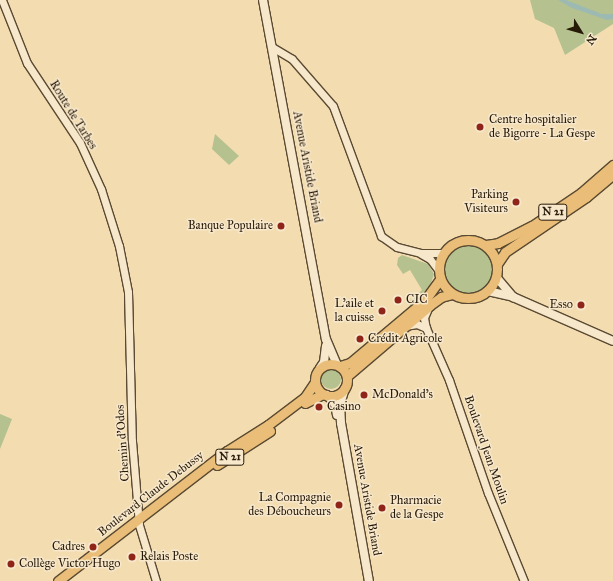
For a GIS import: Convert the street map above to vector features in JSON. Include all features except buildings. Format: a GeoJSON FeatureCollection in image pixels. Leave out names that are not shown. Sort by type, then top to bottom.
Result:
{"type":"FeatureCollection","features":[{"type":"Feature","properties":{"kind":"main road","name":"Avenue Aristide Briand"},"geometry":{"type":"LineString","coordinates":[[263,0],[326,339],[325,357],[320,368]]}},
{"type":"Feature","properties":{"kind":"main road","name":"N 21"},"geometry":{"type":"LineString","coordinates":[[486,245],[498,243],[532,226],[581,193],[613,165]]}},
{"type":"Feature","properties":{"kind":"main road","name":"N 21"},"geometry":{"type":"LineString","coordinates":[[498,264],[505,252],[586,197],[613,174]]}},
{"type":"Feature","properties":{"kind":"main road"},"geometry":{"type":"LineString","coordinates":[[464,240],[486,245],[498,264],[496,278],[488,291],[471,299],[452,294],[441,297],[402,327],[347,376],[345,388],[335,396],[325,394],[316,382],[320,368],[329,364],[338,365],[350,363],[425,300],[440,275],[444,253],[449,246],[464,240]]}},
{"type":"Feature","properties":{"kind":"main road"},"geometry":{"type":"LineString","coordinates":[[440,275],[452,294]]}},
{"type":"Feature","properties":{"kind":"main road"},"geometry":{"type":"LineString","coordinates":[[496,278],[513,297]]}},
{"type":"Feature","properties":{"kind":"main road"},"geometry":{"type":"LineString","coordinates":[[488,291],[513,297],[613,341]]}},
{"type":"Feature","properties":{"kind":"main road","name":"Avenue Aristide Briand"},"geometry":{"type":"LineString","coordinates":[[326,339],[338,365]]}},
{"type":"Feature","properties":{"kind":"main road"},"geometry":{"type":"LineString","coordinates":[[338,365],[347,376]]}},
{"type":"Feature","properties":{"kind":"main road","name":"Boulevard Claude Debussy"},"geometry":{"type":"LineString","coordinates":[[67,581],[228,451],[268,425],[305,397],[316,382]]}},
{"type":"Feature","properties":{"kind":"main road","name":"Avenue Aristide Briand"},"geometry":{"type":"LineString","coordinates":[[345,388],[340,404],[341,423],[369,581]]}},
{"type":"Feature","properties":{"kind":"main road","name":"Avenue Aristide Briand"},"geometry":{"type":"LineString","coordinates":[[325,394],[335,404],[341,423]]}},
{"type":"Feature","properties":{"kind":"main road","name":"Boulevard Claude Debussy"},"geometry":{"type":"LineString","coordinates":[[58,581],[314,396],[325,394]]}},
{"type":"Feature","properties":{"kind":"street","name":"Route de Tarbes"},"geometry":{"type":"LineString","coordinates":[[2,0],[27,63],[80,143],[101,189],[119,246],[128,292],[131,396]]}},
{"type":"Feature","properties":{"kind":"street"},"geometry":{"type":"LineString","coordinates":[[272,47],[292,60],[333,106],[381,236],[392,245],[421,254],[430,259],[440,275]]}},
{"type":"Feature","properties":{"kind":"street"},"geometry":{"type":"LineString","coordinates":[[421,254],[444,253]]}},
{"type":"Feature","properties":{"kind":"street","name":"Boulevard Jean Moulin"},"geometry":{"type":"LineString","coordinates":[[430,304],[424,318],[426,328],[449,380],[488,493],[524,581]]}},
{"type":"Feature","properties":{"kind":"street"},"geometry":{"type":"LineString","coordinates":[[402,327],[417,324],[426,328]]}},
{"type":"Feature","properties":{"kind":"street","name":"Chemin d'Odos"},"geometry":{"type":"LineString","coordinates":[[131,396],[139,522],[156,581]]}},
{"type":"Feature","properties":{"kind":"green space"},"geometry":{"type":"Polygon","coordinates":[[[530,0],[613,0],[613,24],[565,55],[554,28],[535,19],[530,0]]]}},
{"type":"Feature","properties":{"kind":"green space"},"geometry":{"type":"Polygon","coordinates":[[[215,134],[239,156],[229,165],[212,149],[215,134]]]}},
{"type":"Feature","properties":{"kind":"green space"},"geometry":{"type":"Polygon","coordinates":[[[463,244],[473,244],[486,251],[493,264],[493,274],[486,287],[473,294],[463,294],[454,290],[447,283],[443,274],[443,264],[447,255],[454,248],[463,244]]]}},
{"type":"Feature","properties":{"kind":"green space"},"geometry":{"type":"Polygon","coordinates":[[[402,255],[428,264],[434,274],[430,286],[411,306],[408,302],[422,290],[410,270],[403,274],[397,265],[398,258],[402,255]]]}},
{"type":"Feature","properties":{"kind":"green space"},"geometry":{"type":"Polygon","coordinates":[[[331,369],[338,372],[341,379],[338,386],[331,389],[324,386],[321,379],[324,372],[331,369]]]}},
{"type":"Feature","properties":{"kind":"green space"},"geometry":{"type":"Polygon","coordinates":[[[0,414],[12,419],[0,449],[0,414]]]}},
{"type":"Feature","properties":{"kind":"water"},"geometry":{"type":"Polygon","coordinates":[[[558,0],[566,0],[602,14],[613,14],[613,19],[607,20],[572,8],[558,0]]]}},
{"type":"Feature","properties":{"kind":"place","name":"Centre hospitalier de Bigorre - La Gespe"},"geometry":{"type":"Point","coordinates":[480,127]}},
{"type":"Feature","properties":{"kind":"place","name":"Parking Visiteurs"},"geometry":{"type":"Point","coordinates":[516,202]}},
{"type":"Feature","properties":{"kind":"place","name":"Banque Populaire"},"geometry":{"type":"Point","coordinates":[281,226]}},
{"type":"Feature","properties":{"kind":"place","name":"CIC"},"geometry":{"type":"Point","coordinates":[398,300]}},
{"type":"Feature","properties":{"kind":"place","name":"Esso"},"geometry":{"type":"Point","coordinates":[581,305]}},
{"type":"Feature","properties":{"kind":"place","name":"L'aile et la cuisse"},"geometry":{"type":"Point","coordinates":[382,311]}},
{"type":"Feature","properties":{"kind":"place","name":"Crédit Agricole"},"geometry":{"type":"Point","coordinates":[360,339]}},
{"type":"Feature","properties":{"kind":"place","name":"McDonald's"},"geometry":{"type":"Point","coordinates":[364,395]}},
{"type":"Feature","properties":{"kind":"place","name":"Casino"},"geometry":{"type":"Point","coordinates":[319,407]}},
{"type":"Feature","properties":{"kind":"place","name":"La Compagnie des Déboucheurs"},"geometry":{"type":"Point","coordinates":[339,505]}},
{"type":"Feature","properties":{"kind":"place","name":"Pharmacie de la Gespe"},"geometry":{"type":"Point","coordinates":[382,508]}},
{"type":"Feature","properties":{"kind":"place","name":"Cadres"},"geometry":{"type":"Point","coordinates":[93,547]}},
{"type":"Feature","properties":{"kind":"place","name":"Relais Poste"},"geometry":{"type":"Point","coordinates":[132,557]}},
{"type":"Feature","properties":{"kind":"place","name":"Collège Victor Hugo"},"geometry":{"type":"Point","coordinates":[11,564]}}]}
